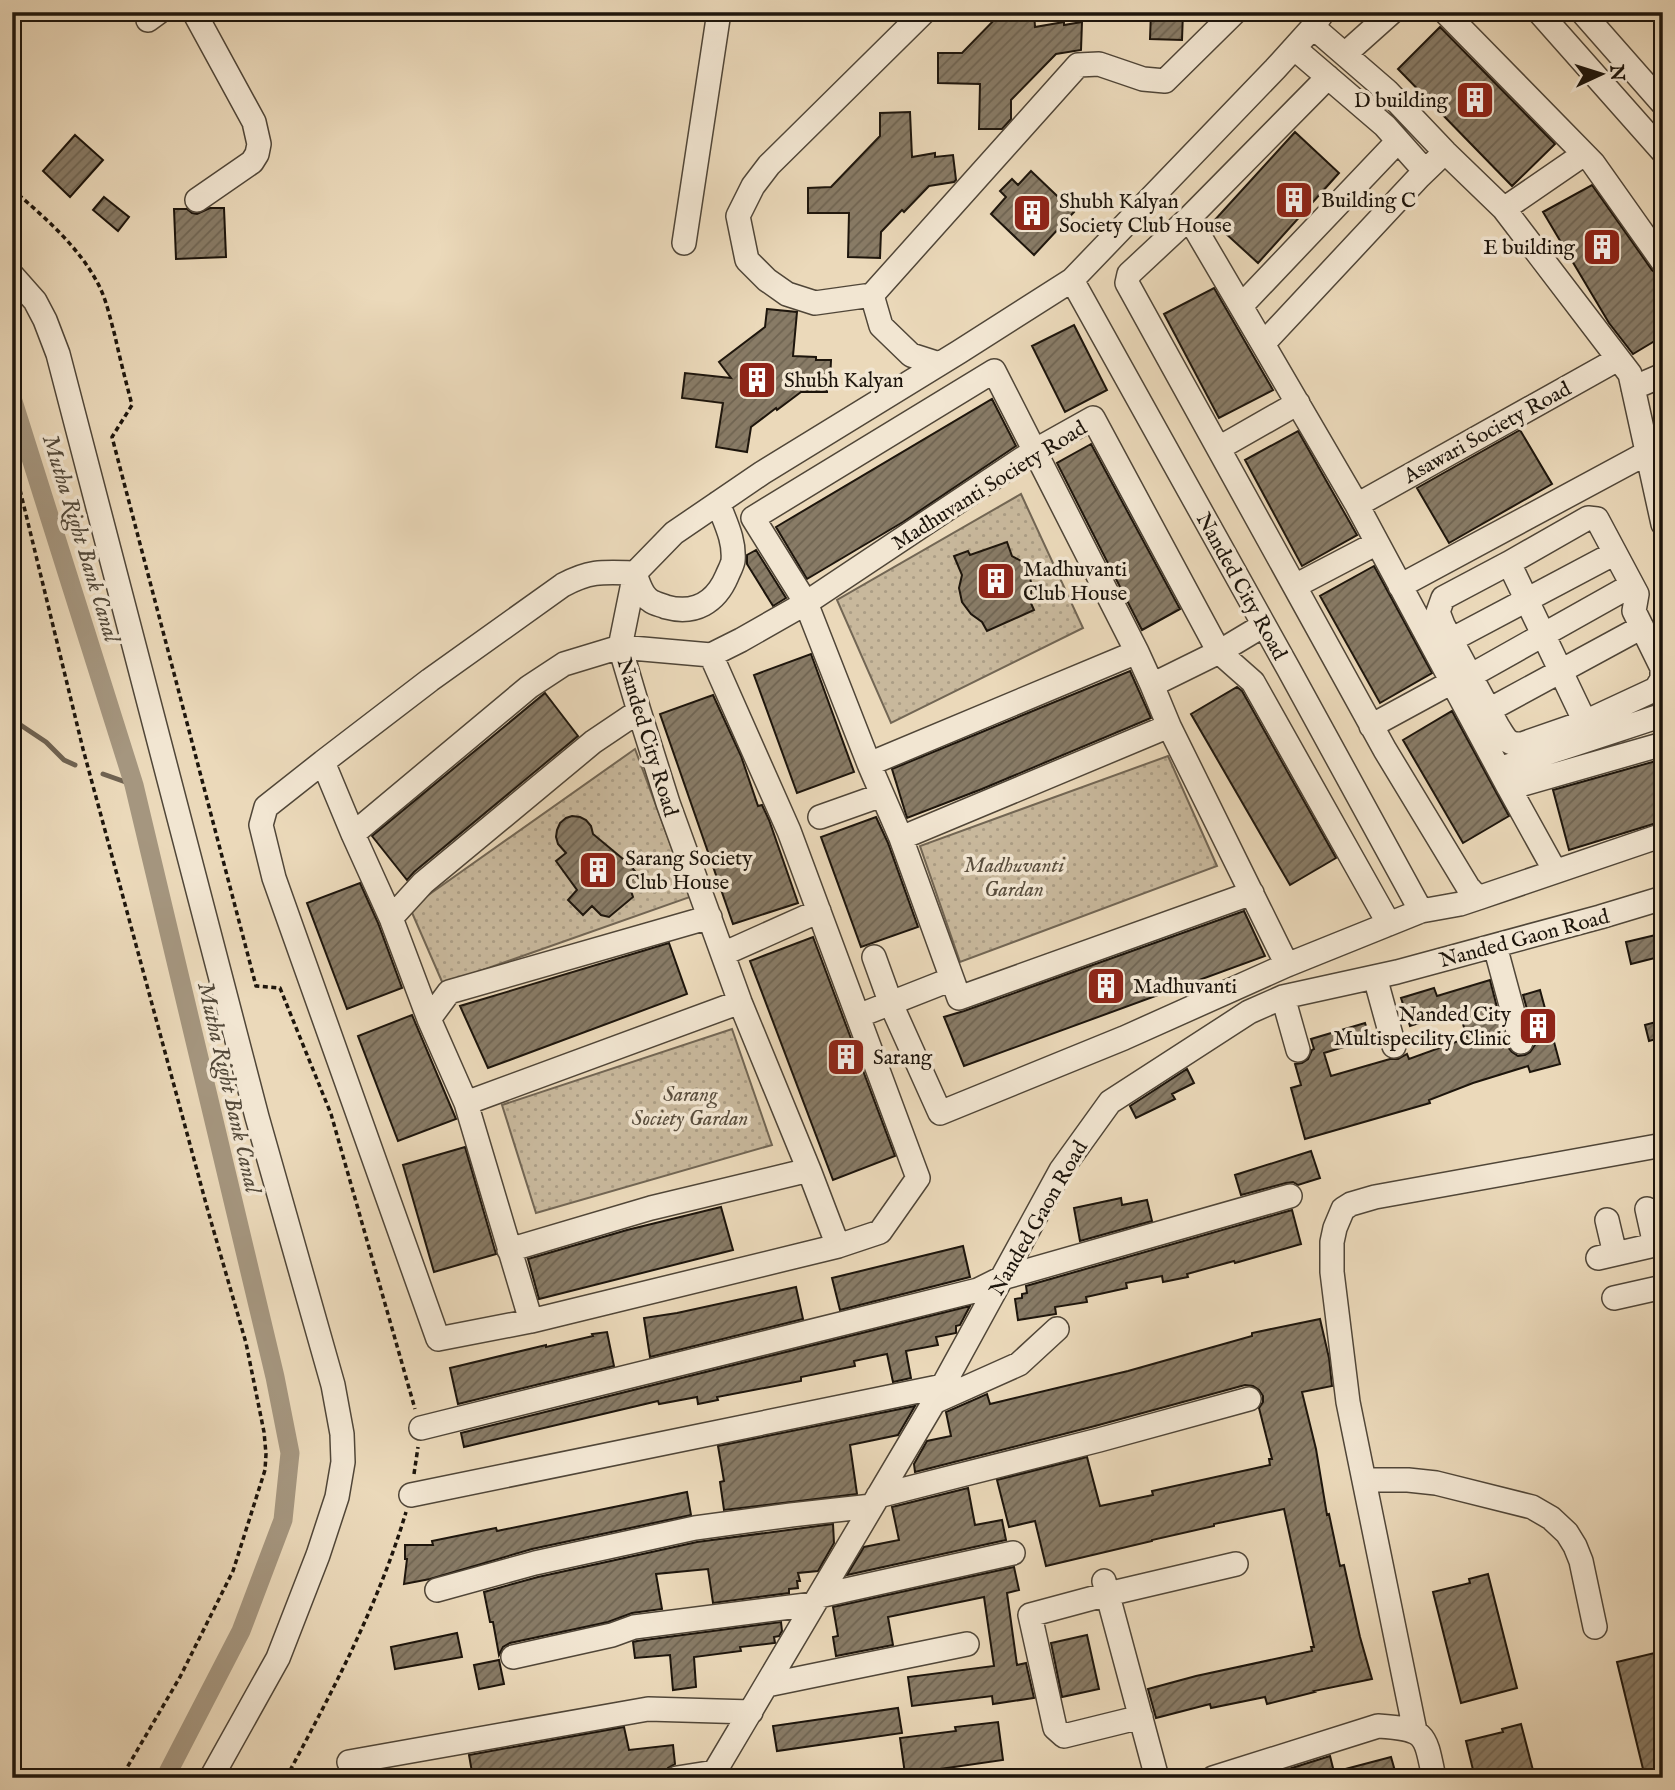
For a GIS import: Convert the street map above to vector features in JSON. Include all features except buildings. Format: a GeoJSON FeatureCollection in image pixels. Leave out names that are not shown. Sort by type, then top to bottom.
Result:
{"type":"FeatureCollection","features":[{"type":"Feature","properties":{"kind":"street"},"geometry":{"type":"LineString","coordinates":[[194,12],[248,110],[259,144],[257,154],[251,162],[197,200]]}},
{"type":"Feature","properties":{"kind":"street"},"geometry":{"type":"LineString","coordinates":[[684,243],[719,12]]}},
{"type":"Feature","properties":{"kind":"street"},"geometry":{"type":"LineString","coordinates":[[923,12],[769,164],[753,186],[738,216],[747,260],[766,280],[787,294],[815,303],[872,295],[1078,65],[1099,64],[1143,79],[1165,82],[1235,12]]}},
{"type":"Feature","properties":{"kind":"street"},"geometry":{"type":"LineString","coordinates":[[1345,54],[1392,12]]}},
{"type":"Feature","properties":{"kind":"street"},"geometry":{"type":"LineString","coordinates":[[1445,12],[1593,163],[1663,262]]}},
{"type":"Feature","properties":{"kind":"street"},"geometry":{"type":"LineString","coordinates":[[1539,12],[1663,152]]}},
{"type":"Feature","properties":{"kind":"street"},"geometry":{"type":"LineString","coordinates":[[1583,12],[1663,104]]}},
{"type":"Feature","properties":{"kind":"street"},"geometry":{"type":"LineString","coordinates":[[353,834],[530,687],[565,664],[620,647],[711,655],[789,831],[918,1178],[880,1232],[838,1246],[531,1321],[438,1339],[274,878],[261,825],[266,807],[430,680],[563,585],[580,576],[598,572],[635,573],[674,533],[762,473],[1072,280],[1318,20],[1345,54],[1410,114],[1504,209],[1630,374],[1663,524]]}},
{"type":"Feature","properties":{"kind":"street"},"geometry":{"type":"LineString","coordinates":[[1294,48],[1385,126],[1425,171]]}},
{"type":"Feature","properties":{"kind":"street"},"geometry":{"type":"LineString","coordinates":[[1328,77],[1189,218],[1129,274],[1127,283],[1371,726],[1468,887],[1478,898]]}},
{"type":"Feature","properties":{"kind":"street"},"geometry":{"type":"LineString","coordinates":[[1241,306],[1398,141]]}},
{"type":"Feature","properties":{"kind":"street"},"geometry":{"type":"LineString","coordinates":[[1263,344],[1445,152]]}},
{"type":"Feature","properties":{"kind":"street"},"geometry":{"type":"LineString","coordinates":[[1504,209],[1584,154]]}},
{"type":"Feature","properties":{"kind":"street"},"geometry":{"type":"LineString","coordinates":[[1189,218],[1357,505],[1400,586],[1461,679],[1489,710],[1506,740],[1512,744],[1522,744],[1663,715]]}},
{"type":"Feature","properties":{"kind":"street"},"geometry":{"type":"LineString","coordinates":[[12,275],[35,301],[58,354],[257,1117],[333,1385],[342,1434],[343,1462],[337,1497],[313,1567],[278,1658],[211,1778]]}},
{"type":"Feature","properties":{"kind":"street","name":"Nanded City Road"},"geometry":{"type":"LineString","coordinates":[[1072,280],[1416,902]]}},
{"type":"Feature","properties":{"kind":"street"},"geometry":{"type":"LineString","coordinates":[[872,295],[881,326],[911,355],[939,364]]}},
{"type":"Feature","properties":{"kind":"street","name":"Asawari Society Road"},"geometry":{"type":"LineString","coordinates":[[1357,505],[1618,359]]}},
{"type":"Feature","properties":{"kind":"street"},"geometry":{"type":"LineString","coordinates":[[1252,893],[959,998],[901,838],[806,603],[753,518],[994,371],[1137,652],[1169,726],[1252,893],[1287,965]]}},
{"type":"Feature","properties":{"kind":"street"},"geometry":{"type":"LineString","coordinates":[[1633,388],[1663,375]]}},
{"type":"Feature","properties":{"kind":"street"},"geometry":{"type":"LineString","coordinates":[[1219,449],[1298,403]]}},
{"type":"Feature","properties":{"kind":"street","name":"Madhuvanti Society Road"},"geometry":{"type":"LineString","coordinates":[[711,655],[806,603],[1034,451],[1094,418],[1219,652]]}},
{"type":"Feature","properties":{"kind":"street"},"geometry":{"type":"LineString","coordinates":[[1400,586],[1647,453]]}},
{"type":"Feature","properties":{"kind":"street"},"geometry":{"type":"LineString","coordinates":[[635,573],[640,588],[650,601],[678,610],[691,610],[710,600],[722,588],[733,562],[732,538],[718,503]]}},
{"type":"Feature","properties":{"kind":"street"},"geometry":{"type":"LineString","coordinates":[[1504,778],[1656,689],[1662,679],[1662,667],[1634,611],[1637,594],[1597,520],[1588,518],[1443,598],[1438,612],[1451,640],[1461,679],[1504,778],[1555,871]]}},
{"type":"Feature","properties":{"kind":"street"},"geometry":{"type":"LineString","coordinates":[[1295,586],[1377,543]]}},
{"type":"Feature","properties":{"kind":"street"},"geometry":{"type":"LineString","coordinates":[[1451,640],[1615,553]]}},
{"type":"Feature","properties":{"kind":"street"},"geometry":{"type":"LineString","coordinates":[[1509,563],[1589,730]]}},
{"type":"Feature","properties":{"kind":"street","name":"Nanded City Road"},"geometry":{"type":"LineString","coordinates":[[635,573],[620,647],[639,711],[668,803],[740,1002],[838,1246]]}},
{"type":"Feature","properties":{"kind":"street"},"geometry":{"type":"LineString","coordinates":[[1371,726],[1544,635],[1632,585]]}},
{"type":"Feature","properties":{"kind":"street"},"geometry":{"type":"LineString","coordinates":[[1152,685],[1219,652],[1264,625]]}},
{"type":"Feature","properties":{"kind":"street"},"geometry":{"type":"LineString","coordinates":[[1489,710],[1642,627]]}},
{"type":"Feature","properties":{"kind":"street"},"geometry":{"type":"LineString","coordinates":[[869,764],[1137,652]]}},
{"type":"Feature","properties":{"kind":"street"},"geometry":{"type":"LineString","coordinates":[[1219,652],[1253,682],[1389,924]]}},
{"type":"Feature","properties":{"kind":"street"},"geometry":{"type":"LineString","coordinates":[[391,918],[424,883],[593,742],[639,711]]}},
{"type":"Feature","properties":{"kind":"street"},"geometry":{"type":"LineString","coordinates":[[901,838],[1169,726]]}},
{"type":"Feature","properties":{"kind":"street"},"geometry":{"type":"LineString","coordinates":[[1504,778],[1663,744]]}},
{"type":"Feature","properties":{"kind":"street"},"geometry":{"type":"LineString","coordinates":[[323,762],[391,918],[429,1018],[466,1103],[531,1321]]}},
{"type":"Feature","properties":{"kind":"street"},"geometry":{"type":"LineString","coordinates":[[820,817],[882,795]]}},
{"type":"Feature","properties":{"kind":"street"},"geometry":{"type":"LineString","coordinates":[[874,957],[891,1004],[940,1113],[1124,1038],[1287,965],[1389,924],[1416,902],[1460,904],[1663,835]]}},
{"type":"Feature","properties":{"kind":"street","name":"Nanded Gaon Road"},"geometry":{"type":"LineString","coordinates":[[713,1775],[938,1394],[1061,1170],[1110,1102],[1249,1012],[1283,997],[1495,946],[1663,898]]}},
{"type":"Feature","properties":{"kind":"street"},"geometry":{"type":"LineString","coordinates":[[723,954],[819,911]]}},
{"type":"Feature","properties":{"kind":"street"},"geometry":{"type":"LineString","coordinates":[[429,1018],[449,992],[710,917]]}},
{"type":"Feature","properties":{"kind":"street"},"geometry":{"type":"LineString","coordinates":[[1495,946],[1521,1042]]}},
{"type":"Feature","properties":{"kind":"street"},"geometry":{"type":"LineString","coordinates":[[1375,977],[1394,1046]]}},
{"type":"Feature","properties":{"kind":"street"},"geometry":{"type":"LineString","coordinates":[[858,1016],[952,979]]}},
{"type":"Feature","properties":{"kind":"street"},"geometry":{"type":"LineString","coordinates":[[1283,997],[1297,1050]]}},
{"type":"Feature","properties":{"kind":"street"},"geometry":{"type":"LineString","coordinates":[[466,1103],[740,1002]]}},
{"type":"Feature","properties":{"kind":"street"},"geometry":{"type":"LineString","coordinates":[[1415,1731],[1349,1402],[1332,1272],[1332,1242],[1343,1209],[1351,1204],[1375,1198],[1663,1145]]}},
{"type":"Feature","properties":{"kind":"street"},"geometry":{"type":"LineString","coordinates":[[509,1250],[650,1208],[809,1170]]}},
{"type":"Feature","properties":{"kind":"street"},"geometry":{"type":"LineString","coordinates":[[421,1428],[978,1290],[1002,1278],[1290,1196]]}},
{"type":"Feature","properties":{"kind":"street"},"geometry":{"type":"LineString","coordinates":[[1606,1220],[1607,1256],[1659,1244],[1647,1209]]}},
{"type":"Feature","properties":{"kind":"street"},"geometry":{"type":"LineString","coordinates":[[1614,1298],[1663,1287]]}},
{"type":"Feature","properties":{"kind":"street"},"geometry":{"type":"LineString","coordinates":[[411,1495],[938,1394],[1019,1364],[1057,1329]]}},
{"type":"Feature","properties":{"kind":"street"},"geometry":{"type":"LineString","coordinates":[[437,1590],[534,1563],[695,1528],[875,1501],[1249,1399]]}},
{"type":"Feature","properties":{"kind":"street"},"geometry":{"type":"LineString","coordinates":[[1364,1480],[1436,1483],[1532,1507],[1551,1518],[1576,1546],[1595,1627]]}},
{"type":"Feature","properties":{"kind":"street"},"geometry":{"type":"LineString","coordinates":[[513,1657],[612,1635],[634,1627],[817,1600],[1013,1553]]}},
{"type":"Feature","properties":{"kind":"street"},"geometry":{"type":"LineString","coordinates":[[1141,1717],[1064,1736],[1055,1728],[1030,1615],[1106,1588],[1236,1564]]}},
{"type":"Feature","properties":{"kind":"street"},"geometry":{"type":"LineString","coordinates":[[1106,1588],[1157,1778]]}},
{"type":"Feature","properties":{"kind":"street"},"geometry":{"type":"LineString","coordinates":[[767,1685],[967,1644]]}},
{"type":"Feature","properties":{"kind":"street"},"geometry":{"type":"LineString","coordinates":[[349,1762],[648,1709],[751,1712]]}},
{"type":"Feature","properties":{"kind":"street"},"geometry":{"type":"LineString","coordinates":[[1213,1778],[1378,1726],[1415,1731],[1427,1743],[1434,1778]]}},
{"type":"Feature","properties":{"kind":"street"},"geometry":{"type":"LineString","coordinates":[[677,1778],[713,1775]]}},
{"type":"Feature","properties":{"kind":"path"},"geometry":{"type":"LineString","coordinates":[[12,189],[82,258],[98,282],[108,311],[132,405],[112,437],[256,986],[280,988],[331,1114],[421,1428],[411,1495],[394,1553],[347,1664],[286,1778]]}},
{"type":"Feature","properties":{"kind":"path"},"geometry":{"type":"LineString","coordinates":[[12,457],[83,749],[246,1343],[266,1454],[265,1470],[233,1571],[180,1676],[121,1778]]}},
{"type":"Feature","properties":{"kind":"green space"},"geometry":{"type":"Polygon","coordinates":[[[1021,494],[1083,628],[891,723],[837,600],[1021,494]]]}},
{"type":"Feature","properties":{"kind":"green space"},"geometry":{"type":"Polygon","coordinates":[[[635,749],[690,897],[443,984],[410,908],[635,749]]]}},
{"type":"Feature","properties":{"kind":"green space","name":"Madhuvanti Gardan"},"geometry":{"type":"Polygon","coordinates":[[[1168,756],[1217,866],[960,962],[920,846],[1168,756]]]}},
{"type":"Feature","properties":{"kind":"green space","name":"Sarang Society Gardan"},"geometry":{"type":"Polygon","coordinates":[[[732,1029],[772,1145],[536,1213],[502,1105],[732,1029]]]}},
{"type":"Feature","properties":{"kind":"waterway","name":"Mutha Right Bank Canal"},"geometry":{"type":"LineString","coordinates":[[12,398],[134,785],[275,1377],[290,1453],[283,1520],[241,1631],[165,1778]]}},
{"type":"Feature","properties":{"kind":"waterway"},"geometry":{"type":"LineString","coordinates":[[12,723],[19,724],[46,742],[64,760],[75,765]]}},
{"type":"Feature","properties":{"kind":"waterway"},"geometry":{"type":"LineString","coordinates":[[103,774],[134,785]]}},
{"type":"Feature","properties":{"kind":"place","name":"D building"},"geometry":{"type":"Point","coordinates":[1475,100]}},
{"type":"Feature","properties":{"kind":"place","name":"Building C"},"geometry":{"type":"Point","coordinates":[1294,200]}},
{"type":"Feature","properties":{"kind":"place","name":"Shubh Kalyan Society Club House"},"geometry":{"type":"Point","coordinates":[1032,213]}},
{"type":"Feature","properties":{"kind":"place","name":"E building"},"geometry":{"type":"Point","coordinates":[1602,247]}},
{"type":"Feature","properties":{"kind":"place","name":"Shubh Kalyan"},"geometry":{"type":"Point","coordinates":[757,380]}},
{"type":"Feature","properties":{"kind":"place","name":"Madhuvanti Club House"},"geometry":{"type":"Point","coordinates":[996,581]}},
{"type":"Feature","properties":{"kind":"place","name":"Sarang Society Club House"},"geometry":{"type":"Point","coordinates":[598,870]}},
{"type":"Feature","properties":{"kind":"place","name":"Madhuvanti"},"geometry":{"type":"Point","coordinates":[1106,986]}},
{"type":"Feature","properties":{"kind":"place","name":"Nanded City Multispecility Clinic"},"geometry":{"type":"Point","coordinates":[1538,1026]}},
{"type":"Feature","properties":{"kind":"place","name":"Sarang"},"geometry":{"type":"Point","coordinates":[846,1057]}}]}
